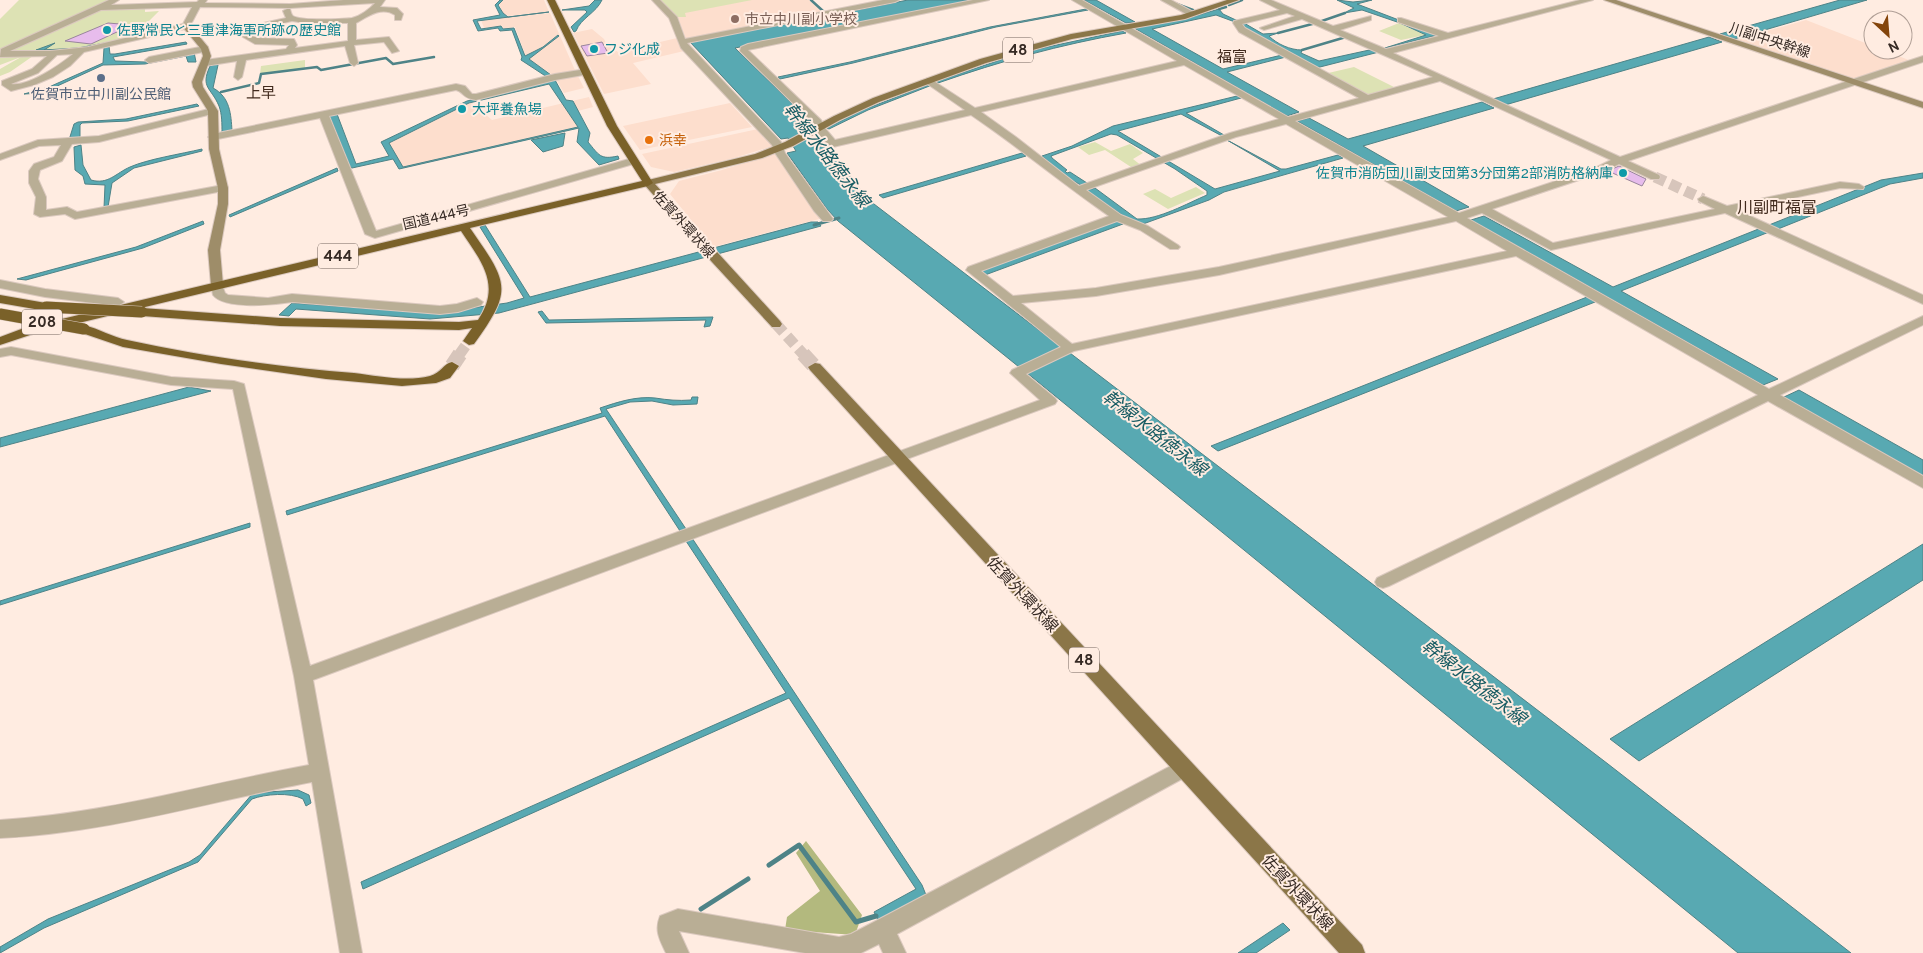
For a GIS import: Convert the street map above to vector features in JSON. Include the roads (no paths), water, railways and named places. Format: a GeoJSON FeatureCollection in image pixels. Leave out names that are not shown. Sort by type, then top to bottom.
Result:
{"type":"FeatureCollection","features":[{"type":"Feature","properties":{"kind":"highway"},"geometry":{"type":"LineString","coordinates":[[551,0],[612,126],[648,183]]}},
{"type":"Feature","properties":{"kind":"highway","name":"国道444号"},"geometry":{"type":"LineString","coordinates":[[0,341],[29,331],[217,285],[648,183]]}},
{"type":"Feature","properties":{"kind":"highway"},"geometry":{"type":"LineString","coordinates":[[463,226],[495,281],[496,290],[495,299],[482,323],[469,341]]}},
{"type":"Feature","properties":{"kind":"highway","name":"208"},"geometry":{"type":"LineString","coordinates":[[0,299],[46,307],[280,322],[459,326],[482,323]]}},
{"type":"Feature","properties":{"kind":"highway","name":"208"},"geometry":{"type":"LineString","coordinates":[[0,314],[84,329],[123,343],[221,360],[326,375],[412,382],[431,380],[445,375],[452,366]]}},
{"type":"Feature","properties":{"kind":"main road","name":"48"},"geometry":{"type":"LineString","coordinates":[[814,130],[876,100],[983,61],[1071,37],[1193,14],[1235,0]]}},
{"type":"Feature","properties":{"kind":"main road","name":"佐賀外環状線"},"geometry":{"type":"LineString","coordinates":[[776,324],[648,183],[723,166],[784,146],[814,130]]}},
{"type":"Feature","properties":{"kind":"main road","name":"佐賀外環状線"},"geometry":{"type":"LineString","coordinates":[[815,367],[1354,953]]}},
{"type":"Feature","properties":{"kind":"street"},"geometry":{"type":"LineString","coordinates":[[0,53],[115,0]]}},
{"type":"Feature","properties":{"kind":"street"},"geometry":{"type":"LineString","coordinates":[[149,6],[157,0]]}},
{"type":"Feature","properties":{"kind":"street"},"geometry":{"type":"LineString","coordinates":[[100,8],[199,3],[290,6],[380,0]]}},
{"type":"Feature","properties":{"kind":"street"},"geometry":{"type":"LineString","coordinates":[[291,48],[291,40],[255,40],[239,30],[292,19],[304,21],[354,20],[374,9],[380,0]]}},
{"type":"Feature","properties":{"kind":"street"},"geometry":{"type":"LineString","coordinates":[[656,0],[673,17],[682,37],[682,42],[784,146],[780,153],[818,209],[827,219]]}},
{"type":"Feature","properties":{"kind":"street"},"geometry":{"type":"LineString","coordinates":[[682,42],[895,0]]}},
{"type":"Feature","properties":{"kind":"street"},"geometry":{"type":"LineString","coordinates":[[985,0],[821,32],[744,49],[744,51],[818,122],[814,130],[834,144],[1185,62]]}},
{"type":"Feature","properties":{"kind":"street"},"geometry":{"type":"LineString","coordinates":[[1076,0],[1923,483]]}},
{"type":"Feature","properties":{"kind":"street"},"geometry":{"type":"LineString","coordinates":[[1168,1],[1180,0]]}},
{"type":"Feature","properties":{"kind":"street"},"geometry":{"type":"LineString","coordinates":[[1264,0],[1386,52],[1655,177]]}},
{"type":"Feature","properties":{"kind":"street"},"geometry":{"type":"LineString","coordinates":[[1386,52],[1589,0]]}},
{"type":"Feature","properties":{"kind":"street","name":"川副中央幹線"},"geometry":{"type":"LineString","coordinates":[[1608,0],[1923,105]]}},
{"type":"Feature","properties":{"kind":"street"},"geometry":{"type":"LineString","coordinates":[[1168,1],[1193,14]]}},
{"type":"Feature","properties":{"kind":"street"},"geometry":{"type":"LineString","coordinates":[[0,53],[82,50],[186,26],[199,3]]}},
{"type":"Feature","properties":{"kind":"street"},"geometry":{"type":"LineString","coordinates":[[290,6],[287,15],[292,19]]}},
{"type":"Feature","properties":{"kind":"street"},"geometry":{"type":"LineString","coordinates":[[374,9],[394,10],[398,14],[398,18]]}},
{"type":"Feature","properties":{"kind":"street"},"geometry":{"type":"LineString","coordinates":[[1288,10],[1238,23],[1242,30],[1272,48],[1367,98]]}},
{"type":"Feature","properties":{"kind":"street"},"geometry":{"type":"LineString","coordinates":[[1264,28],[1300,16]]}},
{"type":"Feature","properties":{"kind":"street"},"geometry":{"type":"LineString","coordinates":[[1333,30],[1368,18]]}},
{"type":"Feature","properties":{"kind":"street"},"geometry":{"type":"LineString","coordinates":[[354,20],[352,22],[352,38],[349,44],[354,63]]}},
{"type":"Feature","properties":{"kind":"street"},"geometry":{"type":"LineString","coordinates":[[1401,20],[1447,36]]}},
{"type":"Feature","properties":{"kind":"street"},"geometry":{"type":"LineString","coordinates":[[186,26],[204,49],[207,56],[206,63],[198,77],[198,88],[213,111],[213,137],[223,188],[223,204],[214,250],[219,295],[225,298],[268,302],[292,298],[440,310],[458,308],[477,302]]}},
{"type":"Feature","properties":{"kind":"street"},"geometry":{"type":"LineString","coordinates":[[298,28],[307,26]]}},
{"type":"Feature","properties":{"kind":"street"},"geometry":{"type":"LineString","coordinates":[[291,48],[327,50],[352,38],[377,30]]}},
{"type":"Feature","properties":{"kind":"street"},"geometry":{"type":"LineString","coordinates":[[251,38],[279,32]]}},
{"type":"Feature","properties":{"kind":"street"},"geometry":{"type":"LineString","coordinates":[[206,63],[242,59],[291,48],[352,38],[386,38],[395,51]]}},
{"type":"Feature","properties":{"kind":"street"},"geometry":{"type":"LineString","coordinates":[[149,60],[204,49]]}},
{"type":"Feature","properties":{"kind":"street"},"geometry":{"type":"LineString","coordinates":[[56,52],[35,70],[4,83],[11,88],[30,83],[57,71],[82,50]]}},
{"type":"Feature","properties":{"kind":"street"},"geometry":{"type":"LineString","coordinates":[[238,77],[242,59]]}},
{"type":"Feature","properties":{"kind":"street"},"geometry":{"type":"LineString","coordinates":[[1011,300],[1096,292],[1220,271],[1456,218],[1599,170],[1617,160],[1923,60]]}},
{"type":"Feature","properties":{"kind":"street"},"geometry":{"type":"LineString","coordinates":[[213,137],[456,87],[462,88],[469,96],[476,96],[555,77],[586,72]]}},
{"type":"Feature","properties":{"kind":"street"},"geometry":{"type":"LineString","coordinates":[[1084,187],[1164,161],[1228,137],[1440,78]]}},
{"type":"Feature","properties":{"kind":"street"},"geometry":{"type":"LineString","coordinates":[[929,81],[1014,139],[1057,175],[1084,187],[1117,217],[1144,228],[1174,246]]}},
{"type":"Feature","properties":{"kind":"street"},"geometry":{"type":"LineString","coordinates":[[0,157],[38,144],[99,139],[213,111]]}},
{"type":"Feature","properties":{"kind":"street"},"geometry":{"type":"LineString","coordinates":[[324,114],[371,234],[375,235],[633,161]]}},
{"type":"Feature","properties":{"kind":"street"},"geometry":{"type":"LineString","coordinates":[[69,142],[64,146],[61,156],[55,161],[37,166],[34,169],[33,180],[36,191],[41,197],[40,214],[67,210],[75,216],[223,188]]}},
{"type":"Feature","properties":{"kind":"street"},"geometry":{"type":"LineString","coordinates":[[1482,208],[1551,247],[1840,185],[1859,187]]}},
{"type":"Feature","properties":{"kind":"street"},"geometry":{"type":"LineString","coordinates":[[1703,199],[1923,300]]}},
{"type":"Feature","properties":{"kind":"street"},"geometry":{"type":"LineString","coordinates":[[1070,348],[972,270],[1117,217]]}},
{"type":"Feature","properties":{"kind":"street"},"geometry":{"type":"LineString","coordinates":[[303,676],[1050,401],[1016,373],[1070,348],[1516,252]]}},
{"type":"Feature","properties":{"kind":"street"},"geometry":{"type":"LineString","coordinates":[[0,284],[45,293],[118,302]]}},
{"type":"Feature","properties":{"kind":"street"},"geometry":{"type":"LineString","coordinates":[[1383,582],[1923,320]]}},
{"type":"Feature","properties":{"kind":"street"},"geometry":{"type":"LineString","coordinates":[[0,353],[11,351],[171,382],[234,385],[239,387],[303,676],[350,953]]}},
{"type":"Feature","properties":{"kind":"street"},"geometry":{"type":"LineString","coordinates":[[678,953],[668,933],[668,924],[678,920],[839,948],[854,944],[1184,768]]}},
{"type":"Feature","properties":{"kind":"street"},"geometry":{"type":"LineString","coordinates":[[0,829],[54,826],[320,772]]}},
{"type":"Feature","properties":{"kind":"street"},"geometry":{"type":"LineString","coordinates":[[883,929],[895,953]]}},
{"type":"Feature","properties":{"kind":"water"},"geometry":{"type":"Polygon","coordinates":[[[500,0],[503,0],[498,5],[508,17],[549,12],[477,21],[481,29],[501,26],[503,29],[514,28],[525,56],[543,47],[558,35],[529,59],[551,75],[547,77],[521,60],[522,57],[512,30],[500,31],[498,28],[478,31],[473,20],[500,15],[495,5],[500,0]]]}},
{"type":"Feature","properties":{"kind":"water"},"geometry":{"type":"Polygon","coordinates":[[[595,0],[602,0],[574,32],[571,27],[587,12],[585,10],[562,10],[589,6],[595,0]]]}},
{"type":"Feature","properties":{"kind":"water","name":"幹線水路徳永線"},"geometry":{"type":"Polygon","coordinates":[[[908,0],[974,0],[735,48],[813,124],[804,130],[818,147],[828,146],[863,193],[874,204],[1061,347],[1051,352],[1059,358],[1070,353],[1608,764],[1851,953],[1738,953],[1027,373],[1030,362],[1019,367],[838,221],[827,209],[787,153],[796,151],[788,138],[781,139],[690,42],[908,0]]]}},
{"type":"Feature","properties":{"kind":"water"},"geometry":{"type":"Polygon","coordinates":[[[1084,0],[1096,0],[1135,22],[1126,23],[1084,0]]]}},
{"type":"Feature","properties":{"kind":"water"},"geometry":{"type":"Polygon","coordinates":[[[1337,0],[1353,2],[1372,0],[1357,4],[1438,35],[1385,48],[1426,35],[1400,23],[1362,10],[1344,13],[1354,8],[1337,0]]]}},
{"type":"Feature","properties":{"kind":"water"},"geometry":{"type":"Polygon","coordinates":[[[1840,0],[1867,0],[1734,39],[1720,34],[1840,0]]]}},
{"type":"Feature","properties":{"kind":"water"},"geometry":{"type":"Polygon","coordinates":[[[1219,9],[1223,14],[1238,21],[1235,22],[1216,15],[1152,29],[1223,69],[1282,55],[1286,57],[1227,72],[1299,112],[1287,116],[1134,28],[1188,18],[1219,9]]]}},
{"type":"Feature","properties":{"kind":"water"},"geometry":{"type":"Polygon","coordinates":[[[1088,10],[996,27],[853,63],[780,79],[778,77],[850,62],[990,27],[1088,10]]]}},
{"type":"Feature","properties":{"kind":"water"},"geometry":{"type":"Polygon","coordinates":[[[1244,23],[1263,34],[1278,33],[1269,36],[1288,48],[1302,50],[1301,53],[1319,61],[1374,49],[1379,52],[1316,68],[1246,29],[1242,24],[1244,23]]]}},
{"type":"Feature","properties":{"kind":"water"},"geometry":{"type":"Polygon","coordinates":[[[1122,31],[1126,33],[1054,48],[938,83],[935,82],[1024,52],[1122,31]]]}},
{"type":"Feature","properties":{"kind":"water"},"geometry":{"type":"Polygon","coordinates":[[[1709,37],[1722,42],[1505,105],[1493,99],[1709,37]]]}},
{"type":"Feature","properties":{"kind":"water"},"geometry":{"type":"Polygon","coordinates":[[[186,42],[187,44],[113,57],[115,61],[145,62],[194,52],[196,62],[188,62],[186,56],[145,64],[103,65],[42,93],[24,94],[49,87],[103,63],[104,48],[102,45],[64,50],[44,50],[78,48],[105,43],[109,46],[110,54],[115,54],[186,42]]]}},
{"type":"Feature","properties":{"kind":"water"},"geometry":{"type":"Polygon","coordinates":[[[55,43],[44,50],[36,50],[55,43]]]}},
{"type":"Feature","properties":{"kind":"water"},"geometry":{"type":"Polygon","coordinates":[[[217,64],[213,88],[226,101],[232,125],[232,131],[222,133],[220,109],[206,83],[210,66],[217,64]]]}},
{"type":"Feature","properties":{"kind":"water"},"geometry":{"type":"Polygon","coordinates":[[[555,80],[566,100],[573,101],[590,133],[588,142],[603,157],[618,156],[619,159],[599,165],[577,142],[579,128],[399,169],[393,159],[352,168],[329,115],[337,114],[356,164],[389,156],[381,142],[467,101],[555,80]],[[549,84],[469,103],[389,143],[403,167],[578,127],[549,84]]]}},
{"type":"Feature","properties":{"kind":"water"},"geometry":{"type":"Polygon","coordinates":[[[930,84],[932,85],[868,110],[829,129],[827,128],[863,110],[930,84]]]}},
{"type":"Feature","properties":{"kind":"water"},"geometry":{"type":"Polygon","coordinates":[[[1237,96],[1241,98],[1186,113],[1224,135],[1222,136],[1181,114],[1118,131],[1215,189],[1280,171],[1227,140],[1281,169],[1338,155],[1343,158],[1224,192],[1209,200],[1143,224],[1128,219],[1087,191],[1088,189],[1066,177],[1042,156],[1072,146],[1113,126],[1237,96]],[[1111,134],[1051,156],[1067,170],[1065,171],[1067,173],[1070,172],[1087,183],[1086,185],[1092,189],[1095,188],[1137,219],[1145,219],[1163,214],[1207,195],[1207,191],[1175,169],[1117,135],[1111,134]]]}},
{"type":"Feature","properties":{"kind":"water"},"geometry":{"type":"Polygon","coordinates":[[[1482,102],[1494,108],[1363,146],[1469,207],[1456,211],[1297,121],[1309,118],[1348,139],[1482,102]]]}},
{"type":"Feature","properties":{"kind":"water"},"geometry":{"type":"Polygon","coordinates":[[[197,104],[199,106],[128,121],[82,123],[80,125],[80,140],[69,140],[74,124],[78,122],[126,119],[197,104]]]}},
{"type":"Feature","properties":{"kind":"water"},"geometry":{"type":"Polygon","coordinates":[[[565,133],[563,146],[543,152],[531,140],[565,133]]]}},
{"type":"Feature","properties":{"kind":"water"},"geometry":{"type":"Polygon","coordinates":[[[81,145],[83,165],[91,180],[97,181],[107,180],[130,167],[146,162],[202,149],[202,151],[134,168],[112,183],[108,207],[104,208],[105,185],[85,184],[83,176],[75,170],[74,147],[81,145]]]}},
{"type":"Feature","properties":{"kind":"water"},"geometry":{"type":"Polygon","coordinates":[[[1022,153],[1026,156],[883,198],[879,195],[1022,153]]]}},
{"type":"Feature","properties":{"kind":"water"},"geometry":{"type":"Polygon","coordinates":[[[337,168],[338,171],[230,217],[229,215],[337,168]]]}},
{"type":"Feature","properties":{"kind":"water"},"geometry":{"type":"Polygon","coordinates":[[[1923,173],[1923,178],[1890,184],[1778,229],[1769,225],[1881,180],[1923,173]]]}},
{"type":"Feature","properties":{"kind":"water"},"geometry":{"type":"Polygon","coordinates":[[[1484,216],[1613,287],[1761,228],[1769,232],[1621,291],[1778,379],[1763,385],[1471,220],[1484,216]]]}},
{"type":"Feature","properties":{"kind":"water"},"geometry":{"type":"Polygon","coordinates":[[[203,221],[204,224],[143,248],[26,280],[17,279],[136,247],[203,221]]]}},
{"type":"Feature","properties":{"kind":"water"},"geometry":{"type":"Polygon","coordinates":[[[1117,221],[1123,224],[985,275],[980,271],[1117,221]]]}},
{"type":"Feature","properties":{"kind":"water"},"geometry":{"type":"Polygon","coordinates":[[[811,222],[818,222],[821,226],[499,313],[430,319],[296,309],[289,316],[279,315],[292,303],[436,313],[507,303],[524,298],[480,227],[485,225],[530,297],[811,222]]]}},
{"type":"Feature","properties":{"kind":"water"},"geometry":{"type":"Polygon","coordinates":[[[1587,297],[1595,302],[1218,451],[1211,446],[1587,297]]]}},
{"type":"Feature","properties":{"kind":"water"},"geometry":{"type":"Polygon","coordinates":[[[542,311],[549,320],[713,317],[710,326],[704,327],[706,320],[546,323],[538,312],[542,311]]]}},
{"type":"Feature","properties":{"kind":"water"},"geometry":{"type":"Polygon","coordinates":[[[189,387],[211,391],[0,447],[0,438],[189,387]]]}},
{"type":"Feature","properties":{"kind":"water"},"geometry":{"type":"Polygon","coordinates":[[[1799,390],[1923,460],[1923,476],[1784,397],[1799,390]]]}},
{"type":"Feature","properties":{"kind":"water"},"geometry":{"type":"Polygon","coordinates":[[[692,397],[698,397],[697,404],[673,405],[652,401],[630,402],[606,409],[686,529],[680,531],[605,416],[287,515],[286,511],[602,413],[600,408],[627,400],[655,398],[691,400],[692,397]]]}},
{"type":"Feature","properties":{"kind":"water"},"geometry":{"type":"Polygon","coordinates":[[[250,523],[250,527],[0,605],[0,601],[250,523]]]}},
{"type":"Feature","properties":{"kind":"water"},"geometry":{"type":"Polygon","coordinates":[[[692,538],[922,885],[926,895],[878,920],[874,912],[916,889],[789,698],[363,889],[361,882],[786,693],[686,541],[692,538]]]}},
{"type":"Feature","properties":{"kind":"water"},"geometry":{"type":"Polygon","coordinates":[[[1923,544],[1923,580],[1639,761],[1610,739],[1923,544]]]}},
{"type":"Feature","properties":{"kind":"water"},"geometry":{"type":"Polygon","coordinates":[[[298,790],[309,795],[311,803],[306,806],[303,799],[291,795],[270,795],[252,799],[198,862],[44,928],[0,953],[0,947],[48,919],[189,862],[200,855],[253,793],[298,790]]]}},
{"type":"Feature","properties":{"kind":"water"},"geometry":{"type":"Polygon","coordinates":[[[1283,923],[1290,930],[1256,953],[1238,953],[1283,923]]]}},
{"type":"Feature","properties":{"kind":"waterway"},"geometry":{"type":"LineString","coordinates":[[811,0],[823,11]]}},
{"type":"Feature","properties":{"kind":"waterway"},"geometry":{"type":"LineString","coordinates":[[1229,5],[1242,0]]}},
{"type":"Feature","properties":{"kind":"waterway"},"geometry":{"type":"LineString","coordinates":[[1177,4],[1193,10]]}},
{"type":"Feature","properties":{"kind":"waterway"},"geometry":{"type":"LineString","coordinates":[[1219,9],[1226,7]]}},
{"type":"Feature","properties":{"kind":"waterway"},"geometry":{"type":"LineString","coordinates":[[1319,22],[1345,13]]}},
{"type":"Feature","properties":{"kind":"waterway"},"geometry":{"type":"LineString","coordinates":[[1278,33],[1316,23]]}},
{"type":"Feature","properties":{"kind":"waterway"},"geometry":{"type":"LineString","coordinates":[[1302,50],[1346,37]]}},
{"type":"Feature","properties":{"kind":"waterway"},"geometry":{"type":"LineString","coordinates":[[221,92],[259,83],[261,74],[317,67],[321,70],[386,58],[393,64],[434,57]]}},
{"type":"Feature","properties":{"kind":"waterway"},"geometry":{"type":"LineString","coordinates":[[814,225],[839,218]]}},
{"type":"Feature","properties":{"kind":"waterway"},"geometry":{"type":"LineString","coordinates":[[769,865],[799,845],[856,922],[876,916]]}},
{"type":"Feature","properties":{"kind":"waterway"},"geometry":{"type":"LineString","coordinates":[[701,909],[748,879]]}},
{"type":"Feature","properties":{"kind":"tunnel"},"geometry":{"type":"LineString","coordinates":[[1655,177],[1703,199]]}},
{"type":"Feature","properties":{"kind":"tunnel"},"geometry":{"type":"LineString","coordinates":[[776,324],[804,355]]}},
{"type":"Feature","properties":{"kind":"tunnel"},"geometry":{"type":"LineString","coordinates":[[459,355],[469,341]]}},
{"type":"Feature","properties":{"kind":"tunnel"},"geometry":{"type":"LineString","coordinates":[[452,366],[460,354]]}},
{"type":"Feature","properties":{"kind":"tunnel"},"geometry":{"type":"LineString","coordinates":[[803,354],[815,367]]}},
{"type":"Feature","properties":{"kind":"place","name":"市立中川副小学校"},"geometry":{"type":"Point","coordinates":[735,19]}},
{"type":"Feature","properties":{"kind":"place","name":"佐野常民と三重津海軍所跡の歴史館"},"geometry":{"type":"Point","coordinates":[107,30]}},
{"type":"Feature","properties":{"kind":"place","name":"フジ化成"},"geometry":{"type":"Point","coordinates":[594,49]}},
{"type":"Feature","properties":{"kind":"place","name":"佐賀市立中川副公民館"},"geometry":{"type":"Point","coordinates":[101,78]}},
{"type":"Feature","properties":{"kind":"place","name":"大坪養魚場"},"geometry":{"type":"Point","coordinates":[462,109]}},
{"type":"Feature","properties":{"kind":"place","name":"浜幸"},"geometry":{"type":"Point","coordinates":[649,140]}},
{"type":"Feature","properties":{"kind":"place","name":"佐賀市消防団川副支団第3分団第2部消防格納庫"},"geometry":{"type":"Point","coordinates":[1623,173]}},
{"type":"Feature","properties":{"kind":"district","name":"福富"},"geometry":{"type":"Point","coordinates":[1232,57]}},
{"type":"Feature","properties":{"kind":"district","name":"上早"},"geometry":{"type":"Point","coordinates":[261,93]}},
{"type":"Feature","properties":{"kind":"district","name":"川副町福富"},"geometry":{"type":"Point","coordinates":[1777,207]}}]}
